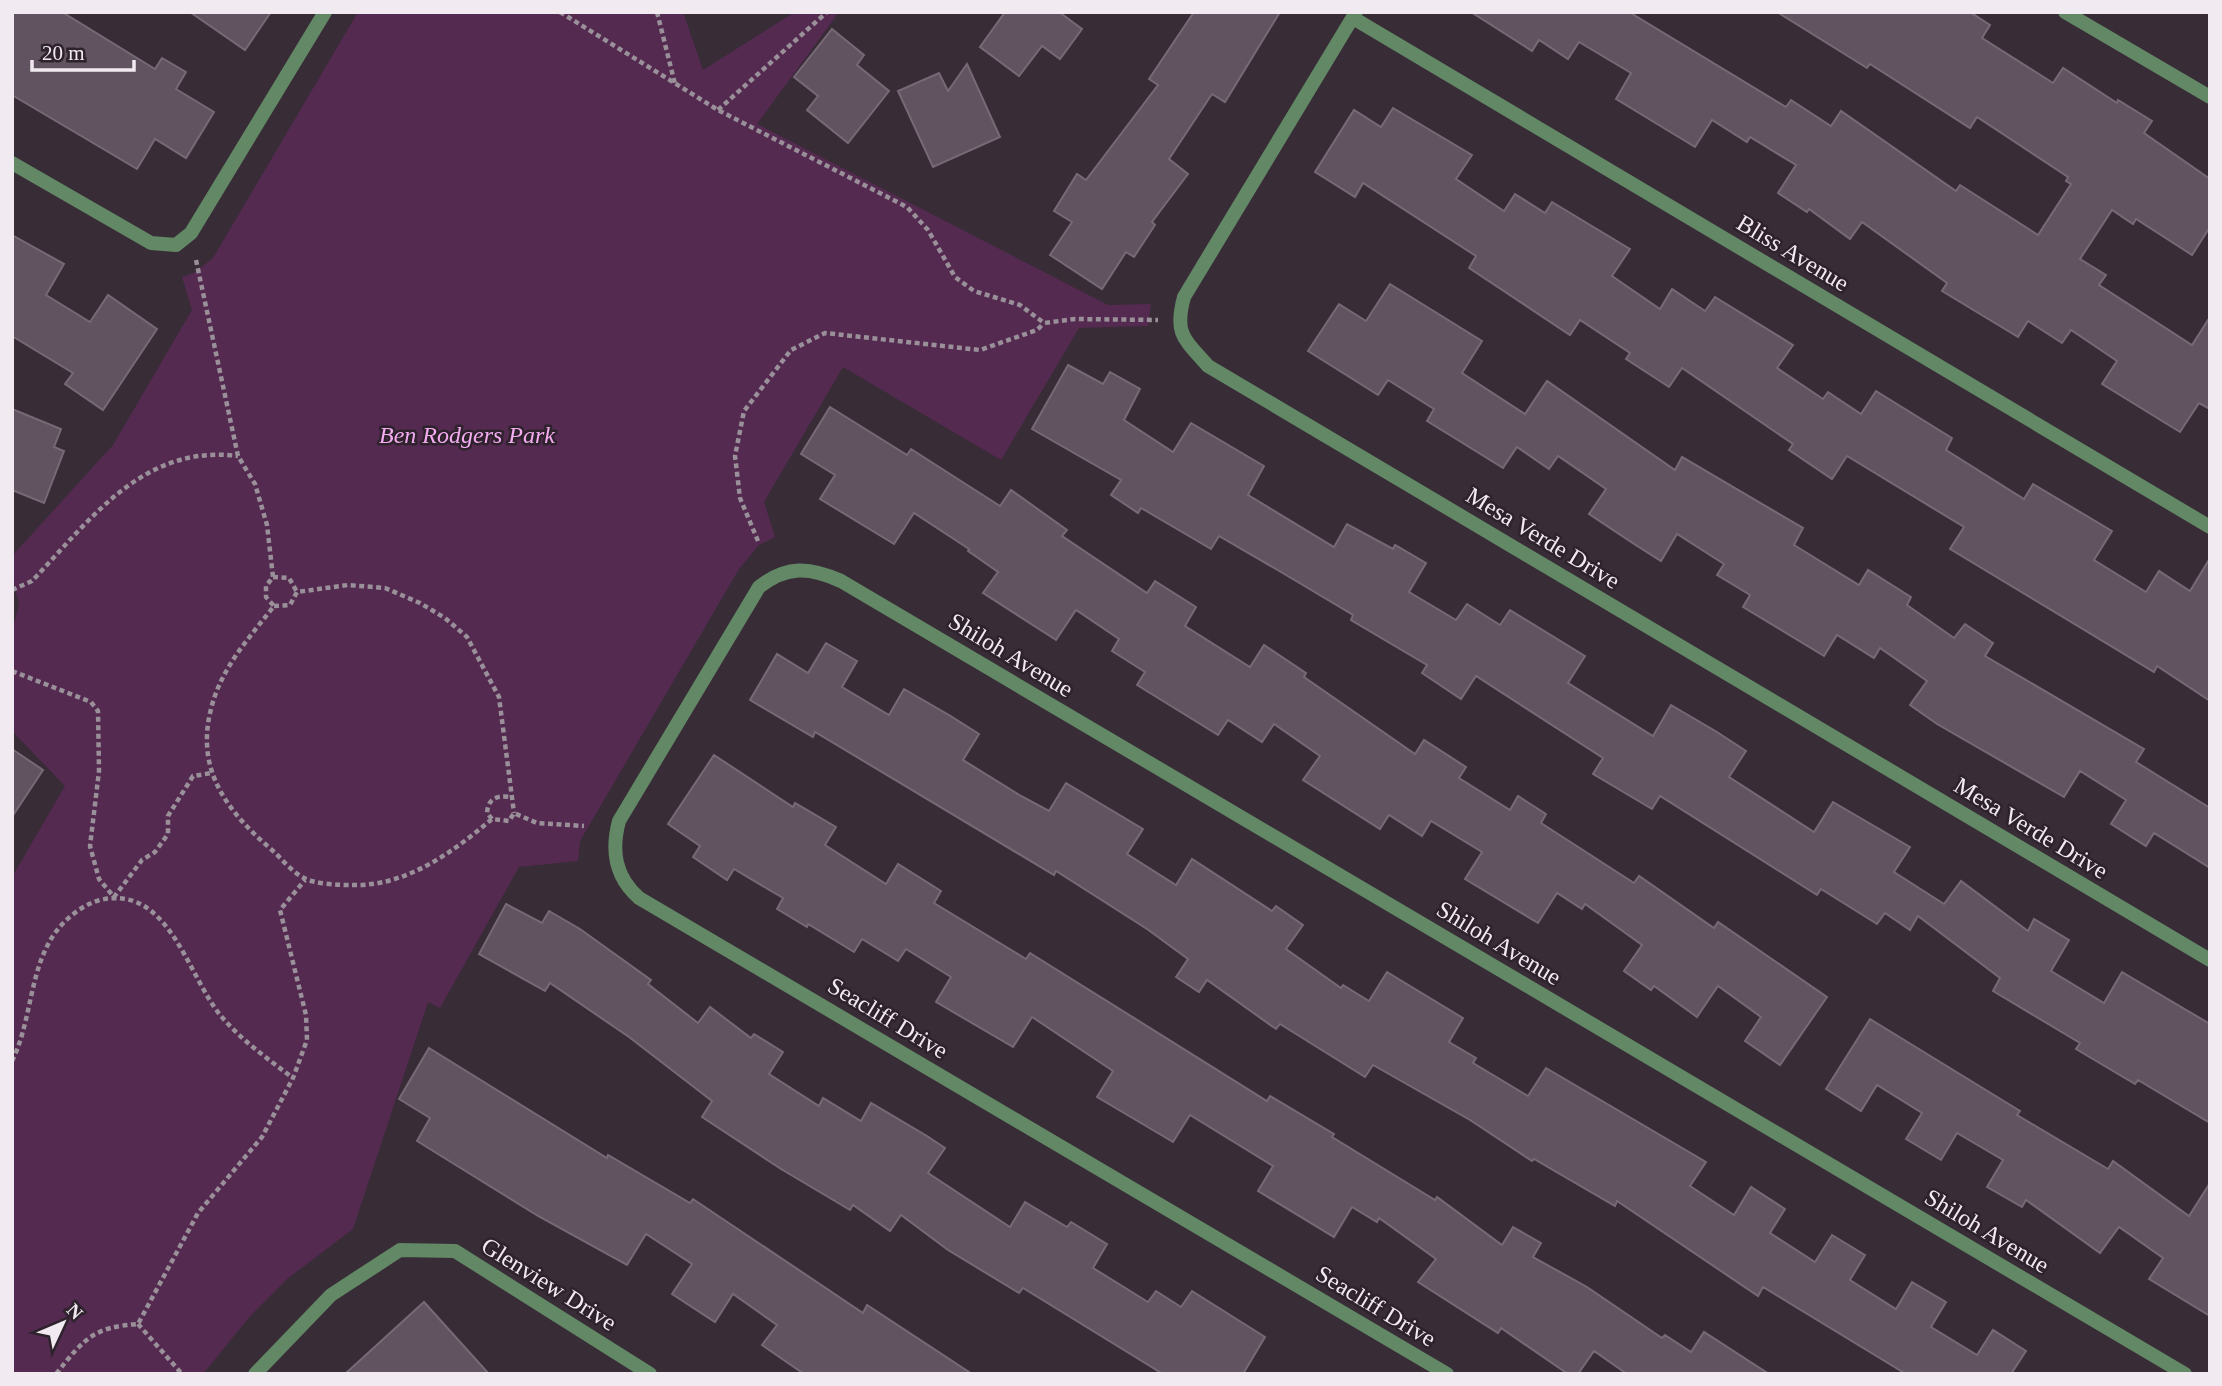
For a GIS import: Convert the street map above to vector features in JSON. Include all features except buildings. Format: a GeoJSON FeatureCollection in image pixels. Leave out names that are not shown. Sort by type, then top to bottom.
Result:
{"type":"FeatureCollection","features":[{"type":"Feature","properties":{"kind":"street"},"geometry":{"type":"LineString","coordinates":[[12,163],[151,243],[176,245],[191,233],[325,12]]}},
{"type":"Feature","properties":{"kind":"street"},"geometry":{"type":"LineString","coordinates":[[2065,12],[2210,97]]}},
{"type":"Feature","properties":{"kind":"street"},"geometry":{"type":"LineString","coordinates":[[1178,320],[1195,276],[1355,15]]}},
{"type":"Feature","properties":{"kind":"street","name":"Bliss Avenue"},"geometry":{"type":"LineString","coordinates":[[1355,15],[2210,527]]}},
{"type":"Feature","properties":{"kind":"street","name":"Mesa Verde Drive"},"geometry":{"type":"LineString","coordinates":[[1178,320],[1185,340],[1208,366],[2210,960]]}},
{"type":"Feature","properties":{"kind":"street","name":"Shiloh Avenue"},"geometry":{"type":"LineString","coordinates":[[784,572],[798,569],[818,571],[841,581],[2185,1374]]}},
{"type":"Feature","properties":{"kind":"street","name":"Seacliff Drive"},"geometry":{"type":"LineString","coordinates":[[784,572],[759,587],[748,601],[620,821],[615,856],[622,879],[629,889],[639,898],[1447,1374]]}},
{"type":"Feature","properties":{"kind":"street","name":"Glenview Drive"},"geometry":{"type":"LineString","coordinates":[[255,1374],[331,1295],[400,1250],[455,1251],[650,1374]]}},
{"type":"Feature","properties":{"kind":"path"},"geometry":{"type":"LineString","coordinates":[[560,12],[718,110],[907,207],[928,230],[955,276],[974,291],[1020,305],[1044,323]]}},
{"type":"Feature","properties":{"kind":"path"},"geometry":{"type":"LineString","coordinates":[[657,12],[675,85]]}},
{"type":"Feature","properties":{"kind":"path"},"geometry":{"type":"LineString","coordinates":[[718,110],[827,12]]}},
{"type":"Feature","properties":{"kind":"path"},"geometry":{"type":"LineString","coordinates":[[191,233],[238,456],[256,484],[267,525],[274,577],[266,586],[266,597],[274,606]]}},
{"type":"Feature","properties":{"kind":"path"},"geometry":{"type":"LineString","coordinates":[[758,541],[740,498],[736,456],[744,411],[791,350],[825,333],[980,350],[1037,330],[1044,323],[1074,319],[1178,320]]}},
{"type":"Feature","properties":{"kind":"path"},"geometry":{"type":"LineString","coordinates":[[12,590],[32,581],[129,483],[171,461],[209,452],[238,456]]}},
{"type":"Feature","properties":{"kind":"path"},"geometry":{"type":"LineString","coordinates":[[274,577],[289,578],[298,592]]}},
{"type":"Feature","properties":{"kind":"path"},"geometry":{"type":"LineString","coordinates":[[298,592],[348,585],[385,588],[420,603],[445,618],[467,637],[499,697],[514,813],[509,821],[492,819],[487,813],[488,805],[501,795],[510,797]]}},
{"type":"Feature","properties":{"kind":"path"},"geometry":{"type":"LineString","coordinates":[[298,592],[290,605],[274,606],[226,668],[210,709],[206,756],[220,794],[243,826],[306,880],[354,885],[407,875],[452,853],[492,819]]}},
{"type":"Feature","properties":{"kind":"path"},"geometry":{"type":"LineString","coordinates":[[12,671],[91,702],[98,711],[99,771],[90,846],[99,879],[114,897]]}},
{"type":"Feature","properties":{"kind":"path"},"geometry":{"type":"LineString","coordinates":[[114,897],[142,860],[155,852],[168,834],[168,816],[193,776],[212,773]]}},
{"type":"Feature","properties":{"kind":"path"},"geometry":{"type":"LineString","coordinates":[[514,813],[537,823],[584,825]]}},
{"type":"Feature","properties":{"kind":"path"},"geometry":{"type":"LineString","coordinates":[[138,1324],[198,1213],[262,1137],[293,1078],[307,1040],[306,1015],[279,910],[306,880]]}},
{"type":"Feature","properties":{"kind":"path"},"geometry":{"type":"LineString","coordinates":[[12,1061],[19,1047],[40,964],[51,938],[88,903],[114,897],[138,902],[160,916],[220,1015],[260,1053],[293,1078]]}},
{"type":"Feature","properties":{"kind":"path"},"geometry":{"type":"LineString","coordinates":[[56,1374],[79,1346],[108,1326],[138,1324]]}},
{"type":"Feature","properties":{"kind":"path"},"geometry":{"type":"LineString","coordinates":[[138,1324],[182,1374]]}},
{"type":"Feature","properties":{"kind":"green space","name":"Ben Rodgers Park"},"geometry":{"type":"Polygon","coordinates":[[[358,12],[683,12],[703,70],[795,12],[839,12],[757,124],[1108,305],[1151,304],[1148,326],[1079,328],[1001,460],[843,367],[764,502],[775,537],[759,545],[739,569],[580,841],[578,861],[519,867],[440,1008],[428,1002],[353,1229],[287,1279],[251,1315],[203,1374],[12,1374],[12,877],[65,786],[12,731],[12,631],[19,605],[12,574],[12,556],[113,445],[192,310],[182,277],[194,273],[213,258],[358,12]]]}}]}
